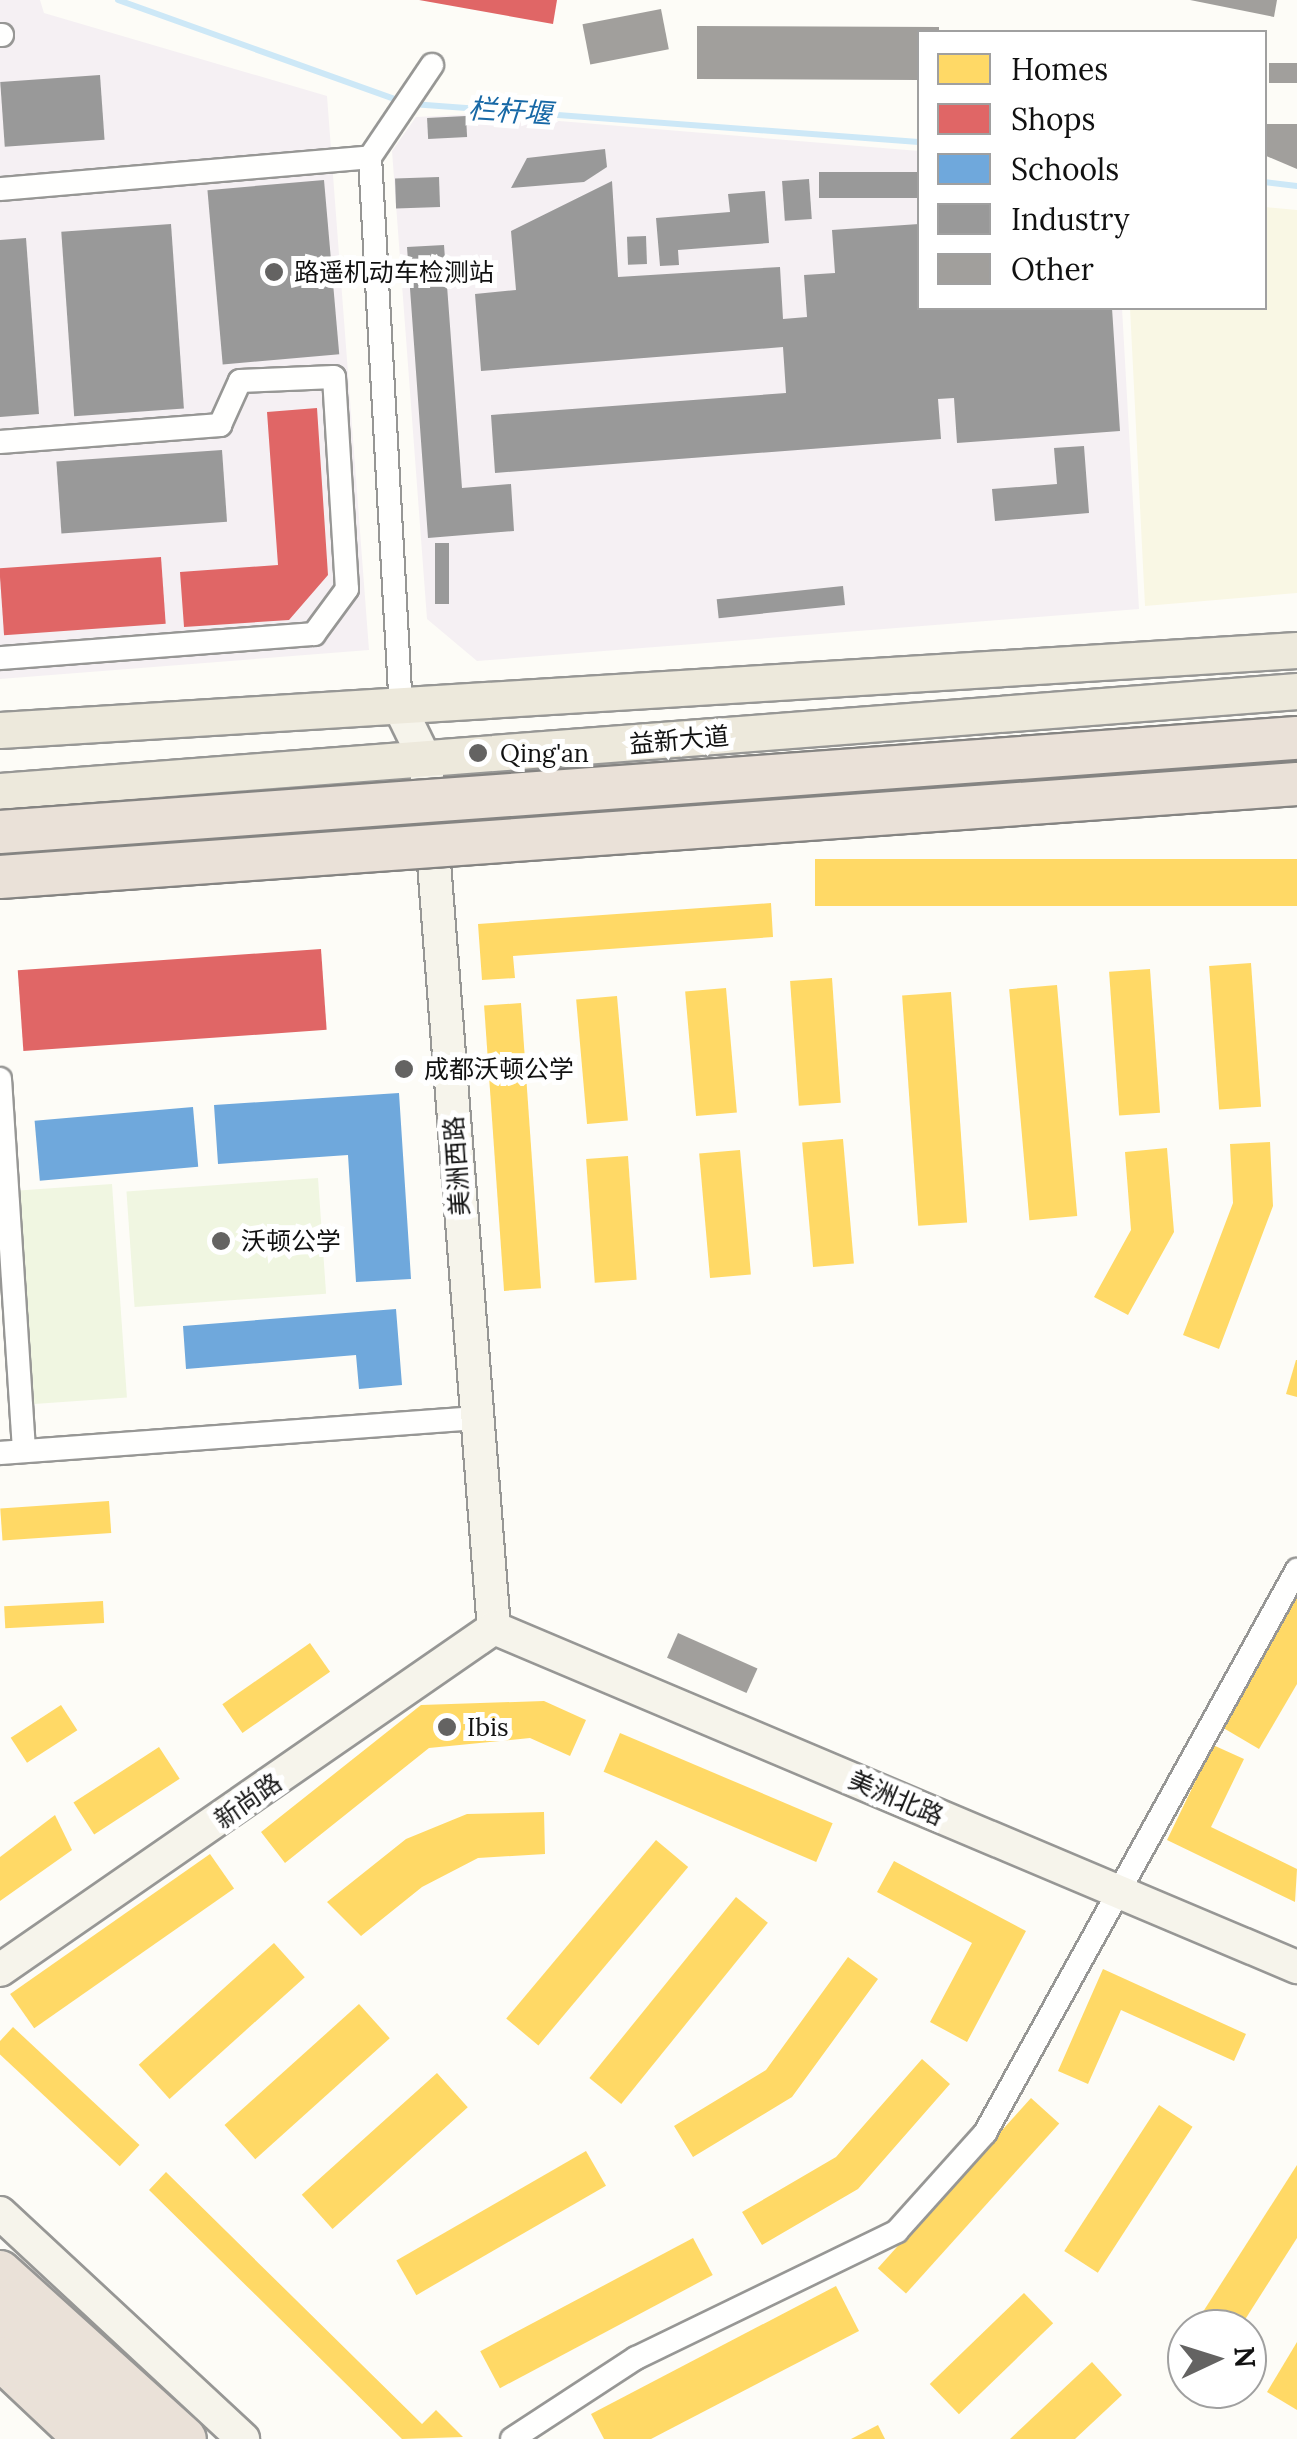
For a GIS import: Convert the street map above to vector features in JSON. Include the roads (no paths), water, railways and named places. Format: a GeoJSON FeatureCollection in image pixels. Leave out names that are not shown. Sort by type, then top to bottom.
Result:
{"type":"FeatureCollection","features":[{"type":"Feature","properties":{"kind":"highway"},"geometry":{"type":"LineString","coordinates":[[0,832],[1297,738]]}},
{"type":"Feature","properties":{"kind":"highway"},"geometry":{"type":"LineString","coordinates":[[0,877],[1297,784]]}},
{"type":"Feature","properties":{"kind":"highway"},"geometry":{"type":"LineString","coordinates":[[0,2272],[185,2439]]}},
{"type":"Feature","properties":{"kind":"highway"},"geometry":{"type":"LineString","coordinates":[[0,2311],[134,2439]]}},
{"type":"Feature","properties":{"kind":"highway"},"geometry":{"type":"LineString","coordinates":[[0,2358],[86,2439]]}},
{"type":"Feature","properties":{"kind":"highway"},"geometry":{"type":"LineString","coordinates":[[0,2380],[50,2439]]}},
{"type":"Feature","properties":{"kind":"main road","name":"益新大道"},"geometry":{"type":"LineString","coordinates":[[0,730],[401,710],[1297,650]]}},
{"type":"Feature","properties":{"kind":"main road","name":"益新大道"},"geometry":{"type":"LineString","coordinates":[[0,791],[1297,692]]}},
{"type":"Feature","properties":{"kind":"street"},"geometry":{"type":"LineString","coordinates":[[401,710],[370,157],[432,64]]}},
{"type":"Feature","properties":{"kind":"street"},"geometry":{"type":"LineString","coordinates":[[0,189],[370,157]]}},
{"type":"Feature","properties":{"kind":"street"},"geometry":{"type":"LineString","coordinates":[[0,442],[220,425],[240,381],[334,377],[347,589],[314,634],[0,658]]}},
{"type":"Feature","properties":{"kind":"street","name":"美洲西路"},"geometry":{"type":"LineString","coordinates":[[401,710],[426,761],[494,1628]]}},
{"type":"Feature","properties":{"kind":"street"},"geometry":{"type":"LineString","coordinates":[[0,1079],[24,1448]]}},
{"type":"Feature","properties":{"kind":"street"},"geometry":{"type":"LineString","coordinates":[[0,1453],[24,1448],[476,1418]]}},
{"type":"Feature","properties":{"kind":"street"},"geometry":{"type":"LineString","coordinates":[[512,2439],[636,2358],[898,2231],[985,2134],[1116,1890],[1297,1570]]}},
{"type":"Feature","properties":{"kind":"street","name":"美洲北路"},"geometry":{"type":"LineString","coordinates":[[494,1628],[1297,1967]]}},
{"type":"Feature","properties":{"kind":"street","name":"新尚路"},"geometry":{"type":"LineString","coordinates":[[0,1970],[494,1628]]}},
{"type":"Feature","properties":{"kind":"street"},"geometry":{"type":"LineString","coordinates":[[0,2213],[243,2439]]}},
{"type":"Feature","properties":{"kind":"waterway","name":"栏杆堰"},"geometry":{"type":"LineString","coordinates":[[118,0],[400,101]]}},
{"type":"Feature","properties":{"kind":"waterway","name":"栏杆堰"},"geometry":{"type":"LineString","coordinates":[[412,104],[917,142]]}},
{"type":"Feature","properties":{"kind":"waterway","name":"栏杆堰"},"geometry":{"type":"LineString","coordinates":[[1267,182],[1297,186]]}},
{"type":"Feature","properties":{"kind":"place","name":"路遥机动车检测站"},"geometry":{"type":"Point","coordinates":[274,272]}},
{"type":"Feature","properties":{"kind":"place","name":"Qing'an"},"geometry":{"type":"Point","coordinates":[478,753]}},
{"type":"Feature","properties":{"kind":"place","name":"成都沃顿公学"},"geometry":{"type":"Point","coordinates":[404,1069]}},
{"type":"Feature","properties":{"kind":"place","name":"沃顿公学"},"geometry":{"type":"Point","coordinates":[221,1241]}},
{"type":"Feature","properties":{"kind":"place","name":"Ibis"},"geometry":{"type":"Point","coordinates":[447,1727]}}]}
